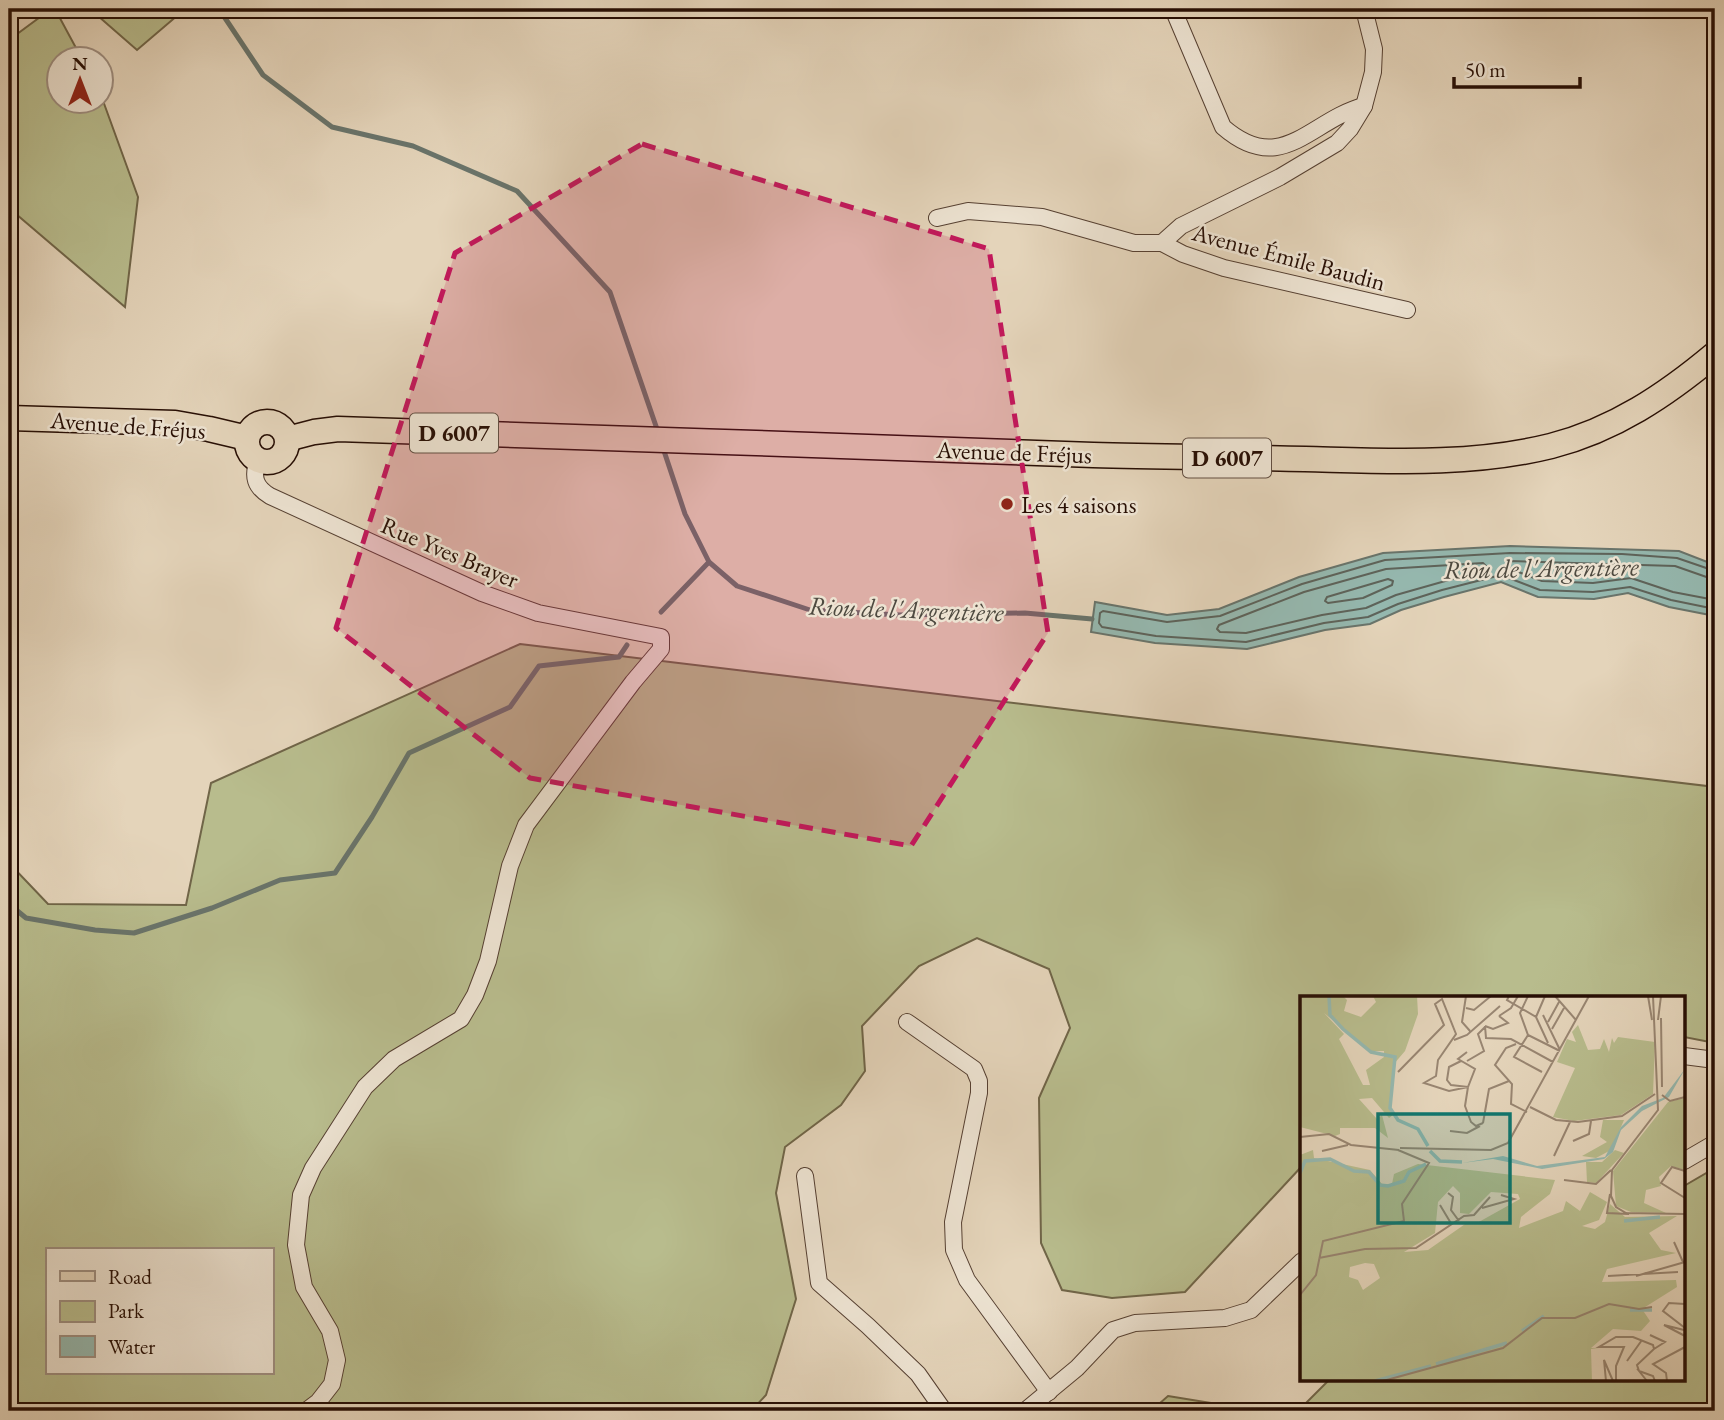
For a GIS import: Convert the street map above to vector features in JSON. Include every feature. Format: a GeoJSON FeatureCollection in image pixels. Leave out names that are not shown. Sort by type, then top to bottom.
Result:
{"type":"FeatureCollection","features":[{"type":"Feature","properties":{"kind":"main road","name":"Avenue de Fréjus"},"geometry":{"type":"LineString","coordinates":[[287,439],[338,429],[1150,457],[1405,461],[1469,458],[1553,446],[1606,427],[1672,389],[1715,354]]}},
{"type":"Feature","properties":{"kind":"main road","name":"Avenue de Fréjus"},"geometry":{"type":"LineString","coordinates":[[9,418],[175,423],[247,438]]}},
{"type":"Feature","properties":{"kind":"main road"},"geometry":{"type":"LineString","coordinates":[[269,422],[284,431],[287,439],[282,456],[266,463],[251,455],[247,438],[251,429],[259,423],[269,422]]}},
{"type":"Feature","properties":{"kind":"street"},"geometry":{"type":"LineString","coordinates":[[1173,9],[1223,127],[1235,137],[1252,145],[1276,148],[1298,142],[1346,111],[1364,106]]}},
{"type":"Feature","properties":{"kind":"street","name":"Avenue Émile Baudin"},"geometry":{"type":"LineString","coordinates":[[1162,243],[1181,226],[1280,177],[1337,143],[1350,128],[1364,106],[1373,72],[1374,49],[1364,9]]}},
{"type":"Feature","properties":{"kind":"street","name":"Avenue Émile Baudin"},"geometry":{"type":"LineString","coordinates":[[937,219],[968,211],[1042,217],[1134,243],[1162,243],[1183,254],[1224,268],[1407,310]]}},
{"type":"Feature","properties":{"kind":"street","name":"Rue Yves Brayer"},"geometry":{"type":"LineString","coordinates":[[258,460],[254,470],[255,481],[260,490],[270,496],[482,593],[538,613],[661,638],[661,649],[526,825],[510,866],[488,961],[475,995],[461,1019],[394,1059],[365,1087],[313,1168],[301,1195],[296,1245],[304,1287],[330,1331],[337,1360],[332,1384],[318,1402],[306,1411]]}},
{"type":"Feature","properties":{"kind":"street"},"geometry":{"type":"LineString","coordinates":[[907,1022],[974,1069],[979,1081],[979,1093],[953,1222],[954,1250],[967,1280],[1049,1392]]}},
{"type":"Feature","properties":{"kind":"street"},"geometry":{"type":"LineString","coordinates":[[1686,1056],[1715,1060]]}},
{"type":"Feature","properties":{"kind":"street"},"geometry":{"type":"LineString","coordinates":[[1686,1160],[1715,1143]]}},
{"type":"Feature","properties":{"kind":"street"},"geometry":{"type":"LineString","coordinates":[[805,1176],[819,1283],[918,1374],[944,1411]]}},
{"type":"Feature","properties":{"kind":"street"},"geometry":{"type":"LineString","coordinates":[[1025,1411],[1077,1368],[1113,1330],[1135,1323],[1225,1318],[1251,1310],[1300,1263]]}},
{"type":"Feature","properties":{"kind":"highlighted area"},"geometry":{"type":"Polygon","coordinates":[[[642,144],[989,249],[1048,633],[911,846],[530,778],[336,628],[455,253],[642,144]]]}},
{"type":"Feature","properties":{"kind":"green space"},"geometry":{"type":"Polygon","coordinates":[[[51,9],[55,9],[75,46],[46,46],[46,116],[109,116],[138,197],[125,307],[9,208],[9,40],[51,9]]]}},
{"type":"Feature","properties":{"kind":"green space"},"geometry":{"type":"Polygon","coordinates":[[[90,9],[185,9],[137,50],[90,9]]]}},
{"type":"Feature","properties":{"kind":"green space"},"geometry":{"type":"Polygon","coordinates":[[[520,644],[1715,787],[1715,1043],[1686,1037],[1686,996],[1300,996],[1300,1168],[1185,1292],[1112,1298],[1062,1290],[1041,1243],[1039,1098],[1070,1028],[1049,969],[977,938],[919,966],[862,1026],[865,1071],[841,1105],[785,1147],[776,1193],[796,1299],[766,1395],[751,1411],[9,1411],[9,863],[48,904],[186,905],[211,783],[520,644]]]}},
{"type":"Feature","properties":{"kind":"green space"},"geometry":{"type":"Polygon","coordinates":[[[1715,1168],[1715,1411],[1298,1411],[1327,1382],[1686,1382],[1686,1185],[1715,1168]]]}},
{"type":"Feature","properties":{"kind":"green space"},"geometry":{"type":"Polygon","coordinates":[[[1168,1396],[1260,1411],[1151,1411],[1168,1396]]]}},
{"type":"Feature","properties":{"kind":"water"},"geometry":{"type":"Polygon","coordinates":[[[1510,546],[1679,551],[1715,565],[1715,616],[1669,607],[1628,593],[1594,599],[1538,597],[1501,582],[1401,610],[1370,624],[1325,630],[1247,649],[1155,643],[1091,632],[1095,602],[1167,615],[1219,609],[1299,577],[1383,553],[1510,546]]]}},
{"type":"Feature","properties":{"kind":"waterway","name":"Riou de l'Argentière"},"geometry":{"type":"LineString","coordinates":[[219,9],[263,75],[332,127],[413,146],[517,191],[610,292],[658,432]]}},
{"type":"Feature","properties":{"kind":"waterway","name":"Riou de l'Argentière"},"geometry":{"type":"LineString","coordinates":[[663,448],[685,514],[709,562],[737,586],[810,610],[900,615],[1025,613],[1092,619]]}},
{"type":"Feature","properties":{"kind":"waterway"},"geometry":{"type":"LineString","coordinates":[[661,612],[709,562]]}},
{"type":"Feature","properties":{"kind":"waterway"},"geometry":{"type":"LineString","coordinates":[[9,904],[26,918],[95,930],[134,933],[212,908],[280,880],[335,873],[409,753],[510,707],[539,666],[619,657],[627,645]]}},
{"type":"Feature","properties":{"kind":"place","name":"Les 4 saisons"},"geometry":{"type":"Point","coordinates":[1007,504]}}]}
